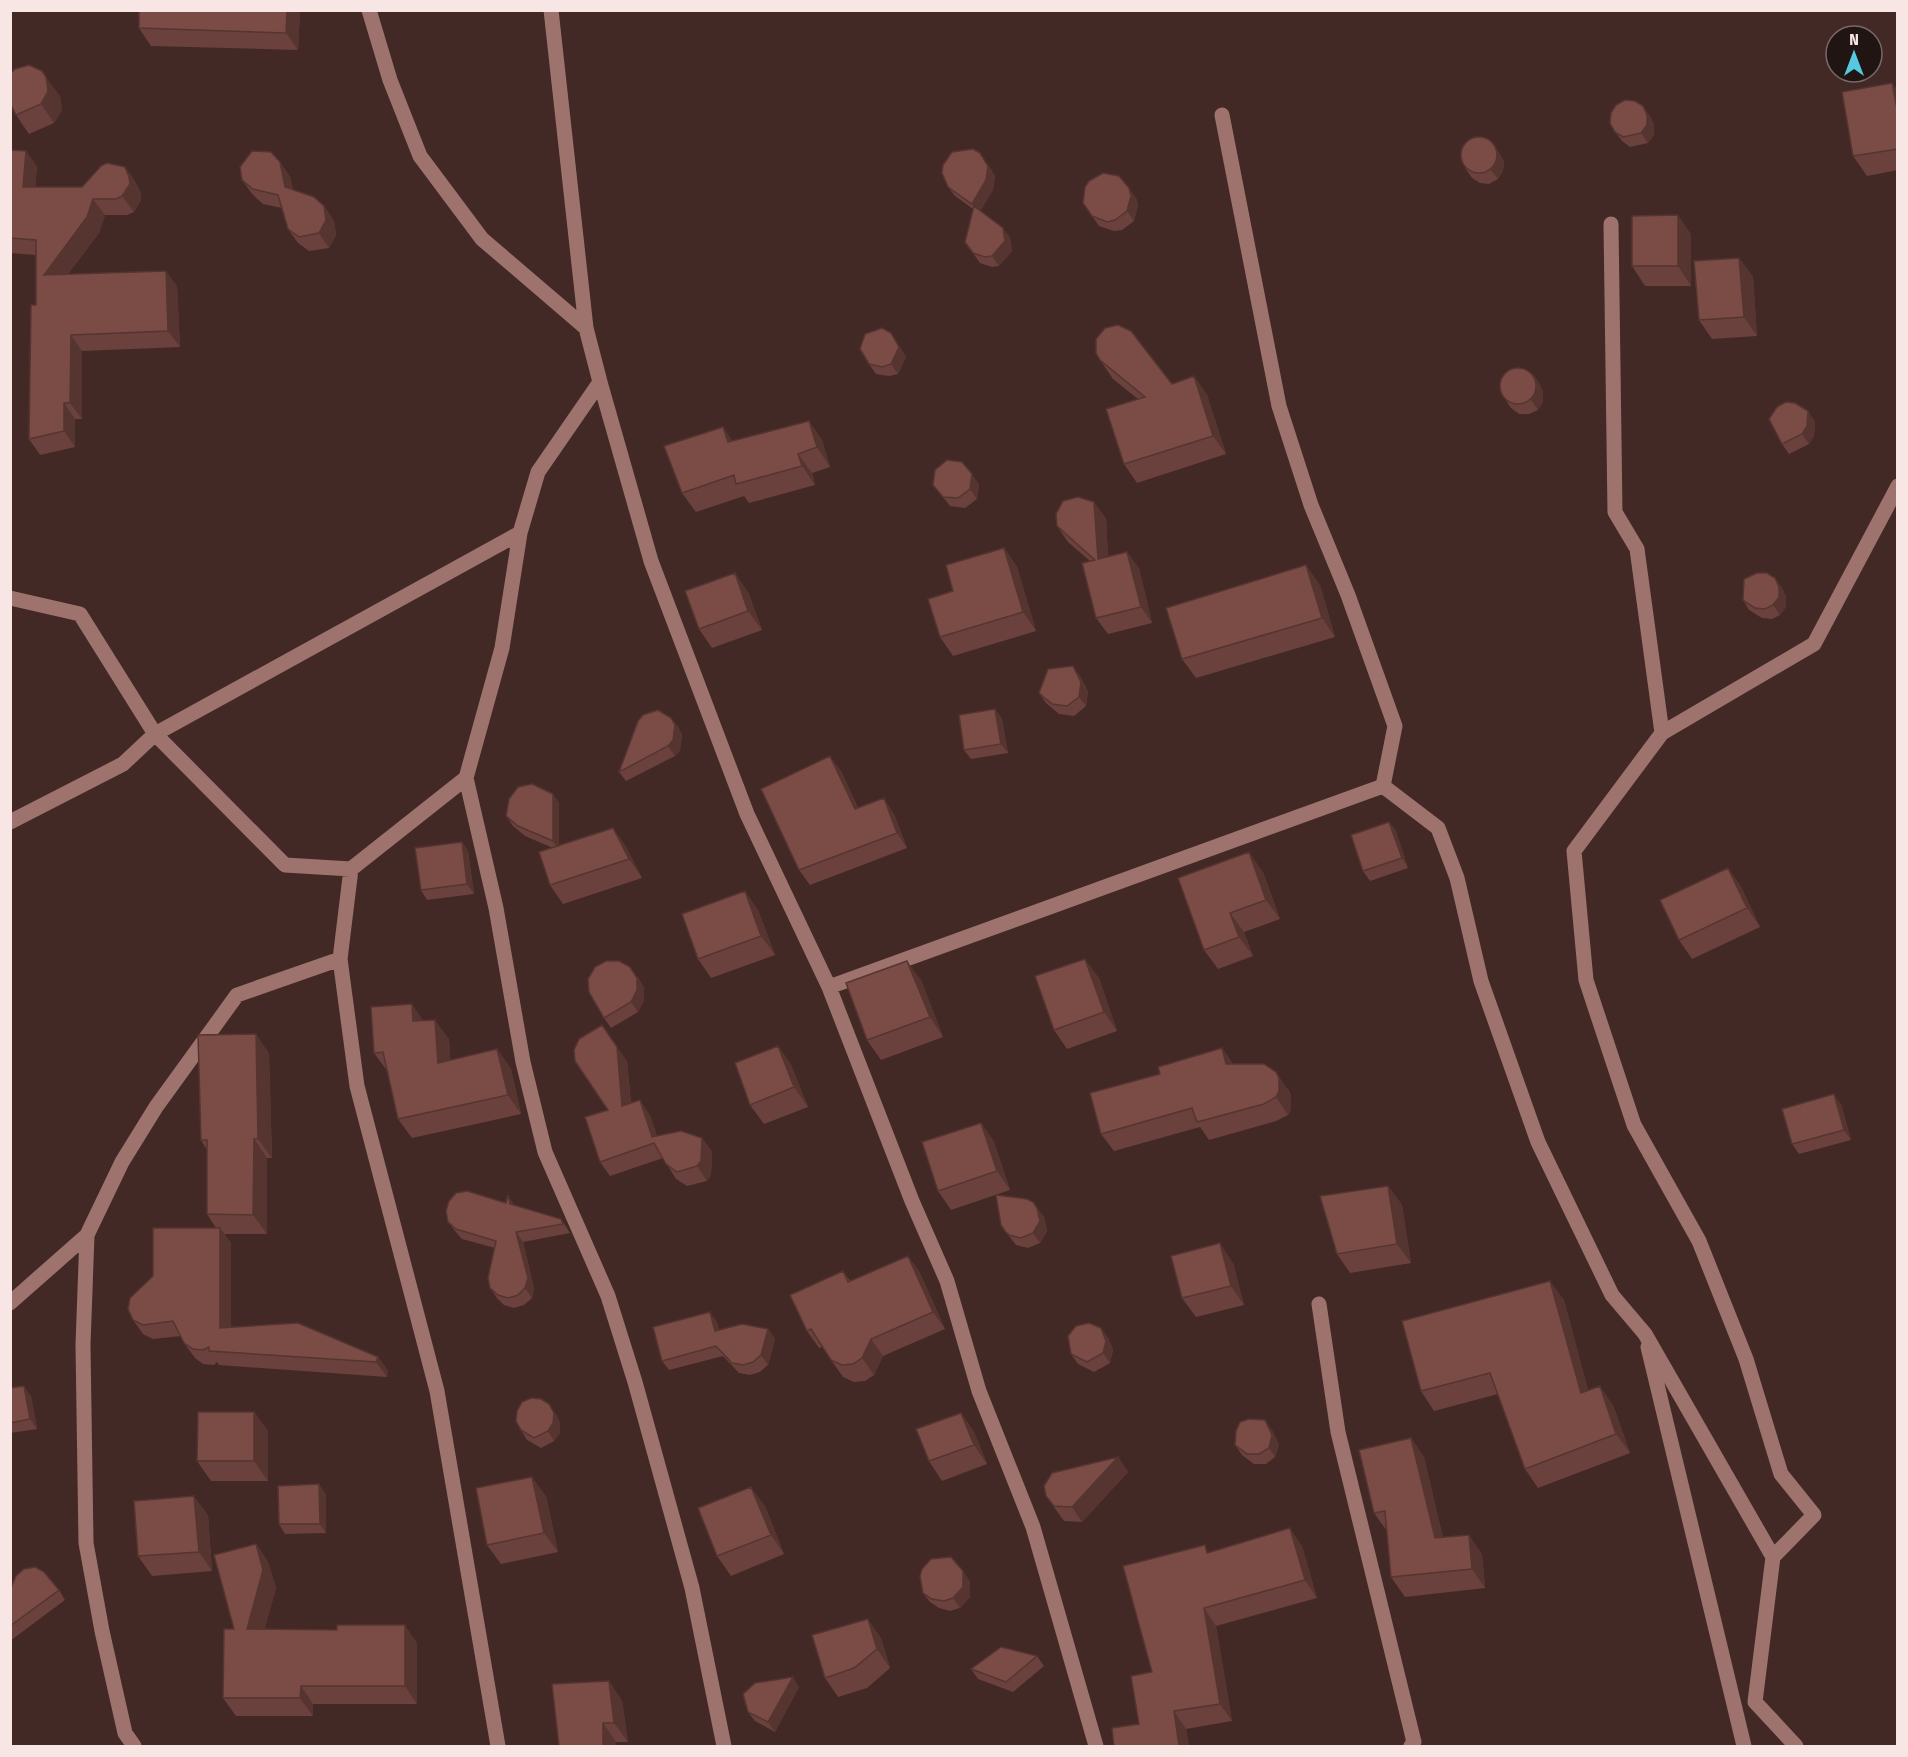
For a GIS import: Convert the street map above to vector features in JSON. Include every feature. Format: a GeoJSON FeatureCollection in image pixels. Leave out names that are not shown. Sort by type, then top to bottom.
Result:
{"type":"FeatureCollection","features":[{"type":"Feature","properties":{"kind":"street"},"geometry":{"type":"LineString","coordinates":[[369,10],[390,80],[420,156],[482,239],[586,328]]}},
{"type":"Feature","properties":{"kind":"street"},"geometry":{"type":"LineString","coordinates":[[551,10],[586,328],[655,572],[747,814],[829,987],[912,1201],[947,1281],[979,1390],[1033,1527],[1096,1746]]}},
{"type":"Feature","properties":{"kind":"street"},"geometry":{"type":"LineString","coordinates":[[1221,115],[1279,406],[1311,505],[1348,595],[1395,726],[1383,786]]}},
{"type":"Feature","properties":{"kind":"street"},"geometry":{"type":"LineString","coordinates":[[1611,224],[1615,512],[1637,549],[1662,732]]}},
{"type":"Feature","properties":{"kind":"street"},"geometry":{"type":"LineString","coordinates":[[600,382],[538,472],[520,533],[502,648],[466,778],[496,908],[523,1062],[545,1152],[608,1296],[642,1404],[692,1588],[724,1746]]}},
{"type":"Feature","properties":{"kind":"street"},"geometry":{"type":"LineString","coordinates":[[1773,1557],[1814,1515],[1781,1474],[1746,1359],[1699,1241],[1634,1125],[1586,980],[1574,852],[1662,732],[1814,644],[1898,486]]}},
{"type":"Feature","properties":{"kind":"street"},"geometry":{"type":"LineString","coordinates":[[10,822],[123,765],[154,734],[520,533]]}},
{"type":"Feature","properties":{"kind":"street"},"geometry":{"type":"LineString","coordinates":[[10,598],[80,614],[154,734],[285,865],[351,869],[466,778]]}},
{"type":"Feature","properties":{"kind":"street"},"geometry":{"type":"LineString","coordinates":[[829,987],[1383,786]]}},
{"type":"Feature","properties":{"kind":"street"},"geometry":{"type":"LineString","coordinates":[[1383,786],[1438,828],[1457,878],[1481,981],[1538,1142],[1612,1295],[1645,1334],[1773,1557],[1755,1702],[1797,1746]]}},
{"type":"Feature","properties":{"kind":"street"},"geometry":{"type":"LineString","coordinates":[[351,869],[340,959],[357,1086],[437,1390],[498,1746]]}},
{"type":"Feature","properties":{"kind":"street"},"geometry":{"type":"LineString","coordinates":[[10,1303],[87,1235],[122,1162],[150,1116],[237,995],[340,959]]}},
{"type":"Feature","properties":{"kind":"street"},"geometry":{"type":"LineString","coordinates":[[87,1235],[83,1345],[86,1543],[122,1722],[125,1733],[134,1746]]}},
{"type":"Feature","properties":{"kind":"street"},"geometry":{"type":"LineString","coordinates":[[1320,1304],[1338,1432],[1414,1742],[1411,1746]]}},
{"type":"Feature","properties":{"kind":"street"},"geometry":{"type":"LineString","coordinates":[[1645,1334],[1744,1746]]}},
{"type":"Feature","properties":{"kind":"building"},"geometry":{"type":"Polygon","coordinates":[[[139,10],[287,10],[286,33],[139,28],[139,10]]]}},
{"type":"Feature","properties":{"kind":"building"},"geometry":{"type":"Polygon","coordinates":[[[29,65],[42,71],[46,77],[48,91],[41,104],[16,115],[10,103],[10,74],[15,69],[29,65]]]}},
{"type":"Feature","properties":{"kind":"building"},"geometry":{"type":"Polygon","coordinates":[[[1892,83],[1898,113],[1898,149],[1853,156],[1842,92],[1892,83]]]}},
{"type":"Feature","properties":{"kind":"building"},"geometry":{"type":"Polygon","coordinates":[[[1625,100],[1635,101],[1643,106],[1647,115],[1647,125],[1641,133],[1623,137],[1615,132],[1610,123],[1611,113],[1616,105],[1625,100]]]}},
{"type":"Feature","properties":{"kind":"building"},"geometry":{"type":"Polygon","coordinates":[[[1479,137],[1492,142],[1497,155],[1492,168],[1479,173],[1466,168],[1461,155],[1466,142],[1479,137]]]}},
{"type":"Feature","properties":{"kind":"building"},"geometry":{"type":"Polygon","coordinates":[[[973,149],[980,153],[988,166],[986,180],[972,204],[948,187],[942,173],[943,165],[952,152],[973,149]]]}},
{"type":"Feature","properties":{"kind":"building"},"geometry":{"type":"Polygon","coordinates":[[[10,150],[26,151],[23,187],[82,187],[101,166],[107,163],[125,167],[129,177],[130,184],[122,196],[116,199],[93,199],[87,217],[44,275],[166,271],[168,331],[71,335],[70,403],[64,403],[64,431],[29,439],[31,305],[36,305],[36,240],[10,238],[10,150]]]}},
{"type":"Feature","properties":{"kind":"building"},"geometry":{"type":"Polygon","coordinates":[[[252,151],[271,152],[280,162],[285,187],[314,197],[324,206],[326,220],[319,233],[299,237],[288,229],[278,195],[253,189],[242,180],[240,167],[252,151]]]}},
{"type":"Feature","properties":{"kind":"building"},"geometry":{"type":"Polygon","coordinates":[[[1103,173],[1119,176],[1129,188],[1131,196],[1127,211],[1115,220],[1107,222],[1092,216],[1083,203],[1085,187],[1089,181],[1103,173]]]}},
{"type":"Feature","properties":{"kind":"building"},"geometry":{"type":"Polygon","coordinates":[[[974,206],[1003,228],[1005,241],[992,256],[985,257],[973,253],[965,242],[974,206]]]}},
{"type":"Feature","properties":{"kind":"building"},"geometry":{"type":"Polygon","coordinates":[[[1678,215],[1678,266],[1632,266],[1632,216],[1678,215]]]}},
{"type":"Feature","properties":{"kind":"building"},"geometry":{"type":"Polygon","coordinates":[[[1739,258],[1744,317],[1699,320],[1694,261],[1739,258]]]}},
{"type":"Feature","properties":{"kind":"building"},"geometry":{"type":"Polygon","coordinates":[[[1118,325],[1131,331],[1172,384],[1194,376],[1213,436],[1124,464],[1106,409],[1145,397],[1100,360],[1096,353],[1096,339],[1105,328],[1118,325]]]}},
{"type":"Feature","properties":{"kind":"building"},"geometry":{"type":"Polygon","coordinates":[[[882,328],[891,333],[899,347],[891,364],[882,367],[869,364],[860,349],[865,334],[882,328]]]}},
{"type":"Feature","properties":{"kind":"building"},"geometry":{"type":"Polygon","coordinates":[[[1518,368],[1531,373],[1536,386],[1531,399],[1518,404],[1505,399],[1500,386],[1505,373],[1518,368]]]}},
{"type":"Feature","properties":{"kind":"building"},"geometry":{"type":"Polygon","coordinates":[[[1786,402],[1795,403],[1808,411],[1807,426],[1802,434],[1782,444],[1769,419],[1777,407],[1786,402]]]}},
{"type":"Feature","properties":{"kind":"building"},"geometry":{"type":"Polygon","coordinates":[[[809,421],[817,447],[798,454],[802,466],[736,484],[734,475],[682,493],[664,446],[723,427],[728,442],[809,421]]]}},
{"type":"Feature","properties":{"kind":"building"},"geometry":{"type":"Polygon","coordinates":[[[947,460],[962,462],[972,474],[970,489],[958,498],[943,497],[933,485],[935,470],[947,460]]]}},
{"type":"Feature","properties":{"kind":"building"},"geometry":{"type":"Polygon","coordinates":[[[1078,497],[1094,502],[1098,559],[1127,552],[1141,607],[1096,618],[1082,563],[1095,560],[1057,526],[1056,514],[1063,501],[1078,497]]]}},
{"type":"Feature","properties":{"kind":"building"},"geometry":{"type":"Polygon","coordinates":[[[1004,548],[1023,612],[940,637],[928,599],[953,591],[946,565],[1004,548]]]}},
{"type":"Feature","properties":{"kind":"building"},"geometry":{"type":"Polygon","coordinates":[[[1306,565],[1322,618],[1182,659],[1166,608],[1306,565]]]}},
{"type":"Feature","properties":{"kind":"building"},"geometry":{"type":"Polygon","coordinates":[[[735,573],[748,611],[699,629],[685,591],[735,573]]]}},
{"type":"Feature","properties":{"kind":"building"},"geometry":{"type":"Polygon","coordinates":[[[1757,573],[1767,573],[1775,578],[1779,587],[1779,597],[1773,605],[1765,609],[1755,608],[1743,600],[1744,579],[1757,573]]]}},
{"type":"Feature","properties":{"kind":"building"},"geometry":{"type":"Polygon","coordinates":[[[1073,666],[1081,682],[1079,697],[1067,706],[1052,704],[1039,693],[1048,669],[1073,666]]]}},
{"type":"Feature","properties":{"kind":"building"},"geometry":{"type":"Polygon","coordinates":[[[995,709],[1001,744],[964,750],[959,715],[995,709]]]}},
{"type":"Feature","properties":{"kind":"building"},"geometry":{"type":"Polygon","coordinates":[[[658,710],[671,718],[675,725],[673,740],[668,746],[619,772],[638,721],[643,715],[658,710]]]}},
{"type":"Feature","properties":{"kind":"building"},"geometry":{"type":"Polygon","coordinates":[[[830,756],[855,809],[884,798],[897,833],[799,870],[761,789],[830,756]]]}},
{"type":"Feature","properties":{"kind":"building"},"geometry":{"type":"Polygon","coordinates":[[[532,784],[553,794],[553,841],[518,826],[506,816],[509,799],[518,787],[532,784]]]}},
{"type":"Feature","properties":{"kind":"building"},"geometry":{"type":"Polygon","coordinates":[[[1389,822],[1402,858],[1363,871],[1351,835],[1389,822]]]}},
{"type":"Feature","properties":{"kind":"building"},"geometry":{"type":"Polygon","coordinates":[[[613,828],[629,859],[550,885],[539,852],[613,828]]]}},
{"type":"Feature","properties":{"kind":"building"},"geometry":{"type":"Polygon","coordinates":[[[462,842],[467,884],[421,890],[415,848],[462,842]]]}},
{"type":"Feature","properties":{"kind":"building"},"geometry":{"type":"Polygon","coordinates":[[[1249,852],[1266,900],[1230,913],[1239,937],[1204,950],[1178,878],[1249,852]]]}},
{"type":"Feature","properties":{"kind":"building"},"geometry":{"type":"Polygon","coordinates":[[[1728,868],[1747,908],[1679,940],[1660,900],[1728,868]]]}},
{"type":"Feature","properties":{"kind":"building"},"geometry":{"type":"Polygon","coordinates":[[[745,891],[761,936],[698,959],[682,914],[745,891]]]}},
{"type":"Feature","properties":{"kind":"building"},"geometry":{"type":"Polygon","coordinates":[[[1085,959],[1104,1012],[1054,1030],[1035,976],[1085,959]]]}},
{"type":"Feature","properties":{"kind":"building"},"geometry":{"type":"Polygon","coordinates":[[[606,961],[619,961],[630,967],[637,978],[637,990],[631,1002],[604,1018],[589,992],[588,979],[595,967],[606,961]]]}},
{"type":"Feature","properties":{"kind":"building"},"geometry":{"type":"Polygon","coordinates":[[[907,961],[930,1017],[867,1040],[846,983],[907,961]]]}},
{"type":"Feature","properties":{"kind":"building"},"geometry":{"type":"Polygon","coordinates":[[[412,1004],[413,1021],[435,1020],[438,1063],[497,1049],[508,1095],[398,1119],[383,1052],[374,1053],[371,1007],[412,1004]]]}},
{"type":"Feature","properties":{"kind":"building"},"geometry":{"type":"Polygon","coordinates":[[[602,1025],[617,1047],[622,1106],[640,1100],[652,1137],[681,1131],[702,1138],[701,1161],[697,1166],[677,1172],[666,1164],[654,1143],[600,1162],[585,1117],[608,1110],[575,1061],[574,1050],[579,1039],[602,1025]]]}},
{"type":"Feature","properties":{"kind":"building"},"geometry":{"type":"Polygon","coordinates":[[[256,1034],[258,1139],[254,1139],[253,1215],[207,1214],[207,1140],[201,1140],[198,1035],[256,1034]]]}},
{"type":"Feature","properties":{"kind":"building"},"geometry":{"type":"Polygon","coordinates":[[[778,1046],[794,1087],[750,1105],[735,1063],[778,1046]]]}},
{"type":"Feature","properties":{"kind":"building"},"geometry":{"type":"Polygon","coordinates":[[[1222,1048],[1226,1064],[1264,1064],[1276,1072],[1279,1078],[1279,1091],[1276,1097],[1264,1104],[1197,1122],[1192,1108],[1101,1134],[1090,1093],[1160,1074],[1158,1067],[1222,1048]]]}},
{"type":"Feature","properties":{"kind":"building"},"geometry":{"type":"Polygon","coordinates":[[[1834,1094],[1844,1130],[1792,1144],[1782,1109],[1834,1094]]]}},
{"type":"Feature","properties":{"kind":"building"},"geometry":{"type":"Polygon","coordinates":[[[981,1123],[997,1171],[938,1191],[922,1142],[981,1123]]]}},
{"type":"Feature","properties":{"kind":"building"},"geometry":{"type":"Polygon","coordinates":[[[1388,1186],[1397,1244],[1337,1254],[1320,1196],[1388,1186]]]}},
{"type":"Feature","properties":{"kind":"building"},"geometry":{"type":"Polygon","coordinates":[[[467,1191],[506,1203],[508,1195],[510,1204],[561,1219],[563,1224],[516,1232],[528,1278],[525,1288],[518,1295],[508,1298],[498,1295],[490,1288],[488,1278],[496,1241],[456,1229],[448,1222],[446,1211],[449,1201],[456,1193],[467,1191]]]}},
{"type":"Feature","properties":{"kind":"building"},"geometry":{"type":"Polygon","coordinates":[[[996,1195],[1027,1199],[1033,1202],[1040,1221],[1033,1233],[1021,1238],[1009,1235],[1005,1231],[1001,1225],[996,1195]]]}},
{"type":"Feature","properties":{"kind":"building"},"geometry":{"type":"Polygon","coordinates":[[[153,1228],[220,1228],[220,1328],[298,1323],[378,1357],[376,1362],[209,1351],[209,1347],[203,1350],[193,1349],[184,1343],[173,1321],[143,1325],[133,1320],[128,1309],[130,1298],[153,1276],[153,1228]]]}},
{"type":"Feature","properties":{"kind":"building"},"geometry":{"type":"Polygon","coordinates":[[[1220,1243],[1231,1286],[1182,1298],[1171,1256],[1220,1243]]]}},
{"type":"Feature","properties":{"kind":"building"},"geometry":{"type":"Polygon","coordinates":[[[908,1256],[933,1312],[871,1339],[862,1358],[853,1364],[842,1365],[831,1360],[811,1329],[807,1331],[790,1295],[843,1271],[848,1282],[908,1256]]]}},
{"type":"Feature","properties":{"kind":"building"},"geometry":{"type":"Polygon","coordinates":[[[1550,1281],[1581,1393],[1600,1386],[1616,1434],[1525,1469],[1490,1373],[1421,1391],[1402,1321],[1550,1281]]]}},
{"type":"Feature","properties":{"kind":"building"},"geometry":{"type":"Polygon","coordinates":[[[710,1312],[715,1331],[742,1324],[768,1329],[761,1355],[753,1362],[743,1365],[732,1363],[716,1346],[662,1361],[653,1327],[710,1312]]]}},
{"type":"Feature","properties":{"kind":"building"},"geometry":{"type":"Polygon","coordinates":[[[1089,1323],[1101,1328],[1106,1341],[1103,1353],[1087,1362],[1071,1354],[1068,1336],[1076,1326],[1089,1323]]]}},
{"type":"Feature","properties":{"kind":"building"},"geometry":{"type":"Polygon","coordinates":[[[24,1386],[30,1419],[10,1423],[10,1388],[24,1386]]]}},
{"type":"Feature","properties":{"kind":"building"},"geometry":{"type":"Polygon","coordinates":[[[531,1398],[541,1399],[549,1404],[554,1413],[553,1423],[548,1431],[534,1438],[521,1430],[516,1421],[517,1411],[522,1402],[531,1398]]]}},
{"type":"Feature","properties":{"kind":"building"},"geometry":{"type":"Polygon","coordinates":[[[198,1412],[254,1412],[254,1461],[197,1461],[198,1412]]]}},
{"type":"Feature","properties":{"kind":"building"},"geometry":{"type":"Polygon","coordinates":[[[961,1413],[974,1445],[929,1461],[916,1429],[961,1413]]]}},
{"type":"Feature","properties":{"kind":"building"},"geometry":{"type":"Polygon","coordinates":[[[1249,1419],[1265,1420],[1272,1435],[1269,1448],[1259,1454],[1247,1454],[1235,1445],[1236,1431],[1240,1422],[1249,1419]]]}},
{"type":"Feature","properties":{"kind":"building"},"geometry":{"type":"Polygon","coordinates":[[[1411,1438],[1435,1538],[1469,1535],[1472,1569],[1391,1577],[1385,1511],[1374,1513],[1359,1450],[1411,1438]]]}},
{"type":"Feature","properties":{"kind":"building"},"geometry":{"type":"Polygon","coordinates":[[[1118,1457],[1072,1507],[1054,1506],[1046,1496],[1044,1486],[1052,1473],[1118,1457]]]}},
{"type":"Feature","properties":{"kind":"building"},"geometry":{"type":"Polygon","coordinates":[[[532,1477],[544,1533],[487,1545],[476,1488],[532,1477]]]}},
{"type":"Feature","properties":{"kind":"building"},"geometry":{"type":"Polygon","coordinates":[[[319,1484],[320,1524],[279,1524],[278,1486],[319,1484]]]}},
{"type":"Feature","properties":{"kind":"building"},"geometry":{"type":"Polygon","coordinates":[[[751,1487],[771,1535],[717,1556],[698,1508],[751,1487]]]}},
{"type":"Feature","properties":{"kind":"building"},"geometry":{"type":"Polygon","coordinates":[[[194,1496],[199,1552],[138,1556],[134,1501],[194,1496]]]}},
{"type":"Feature","properties":{"kind":"building"},"geometry":{"type":"Polygon","coordinates":[[[1290,1528],[1305,1580],[1204,1608],[1220,1704],[1174,1711],[1179,1746],[1114,1746],[1112,1728],[1139,1724],[1131,1676],[1152,1672],[1123,1566],[1205,1545],[1207,1553],[1290,1528]]]}},
{"type":"Feature","properties":{"kind":"building"},"geometry":{"type":"Polygon","coordinates":[[[256,1544],[263,1570],[247,1629],[337,1630],[337,1625],[405,1625],[405,1686],[301,1686],[300,1698],[223,1698],[224,1629],[234,1629],[214,1555],[256,1544]]]}},
{"type":"Feature","properties":{"kind":"building"},"geometry":{"type":"Polygon","coordinates":[[[951,1557],[963,1571],[963,1587],[953,1598],[944,1601],[932,1599],[923,1593],[920,1576],[922,1569],[931,1559],[951,1557]]]}},
{"type":"Feature","properties":{"kind":"building"},"geometry":{"type":"Polygon","coordinates":[[[35,1567],[44,1572],[59,1590],[10,1626],[10,1590],[16,1576],[24,1569],[35,1567]]]}},
{"type":"Feature","properties":{"kind":"building"},"geometry":{"type":"Polygon","coordinates":[[[868,1619],[877,1649],[854,1668],[825,1678],[812,1635],[868,1619]]]}},
{"type":"Feature","properties":{"kind":"building"},"geometry":{"type":"Polygon","coordinates":[[[1001,1647],[1037,1656],[1006,1682],[971,1669],[1001,1647]]]}},
{"type":"Feature","properties":{"kind":"building"},"geometry":{"type":"Polygon","coordinates":[[[793,1677],[768,1722],[748,1712],[743,1694],[755,1683],[793,1677]]]}},
{"type":"Feature","properties":{"kind":"building"},"geometry":{"type":"Polygon","coordinates":[[[609,1681],[614,1723],[603,1723],[603,1746],[559,1746],[552,1684],[609,1681]]]}}]}
